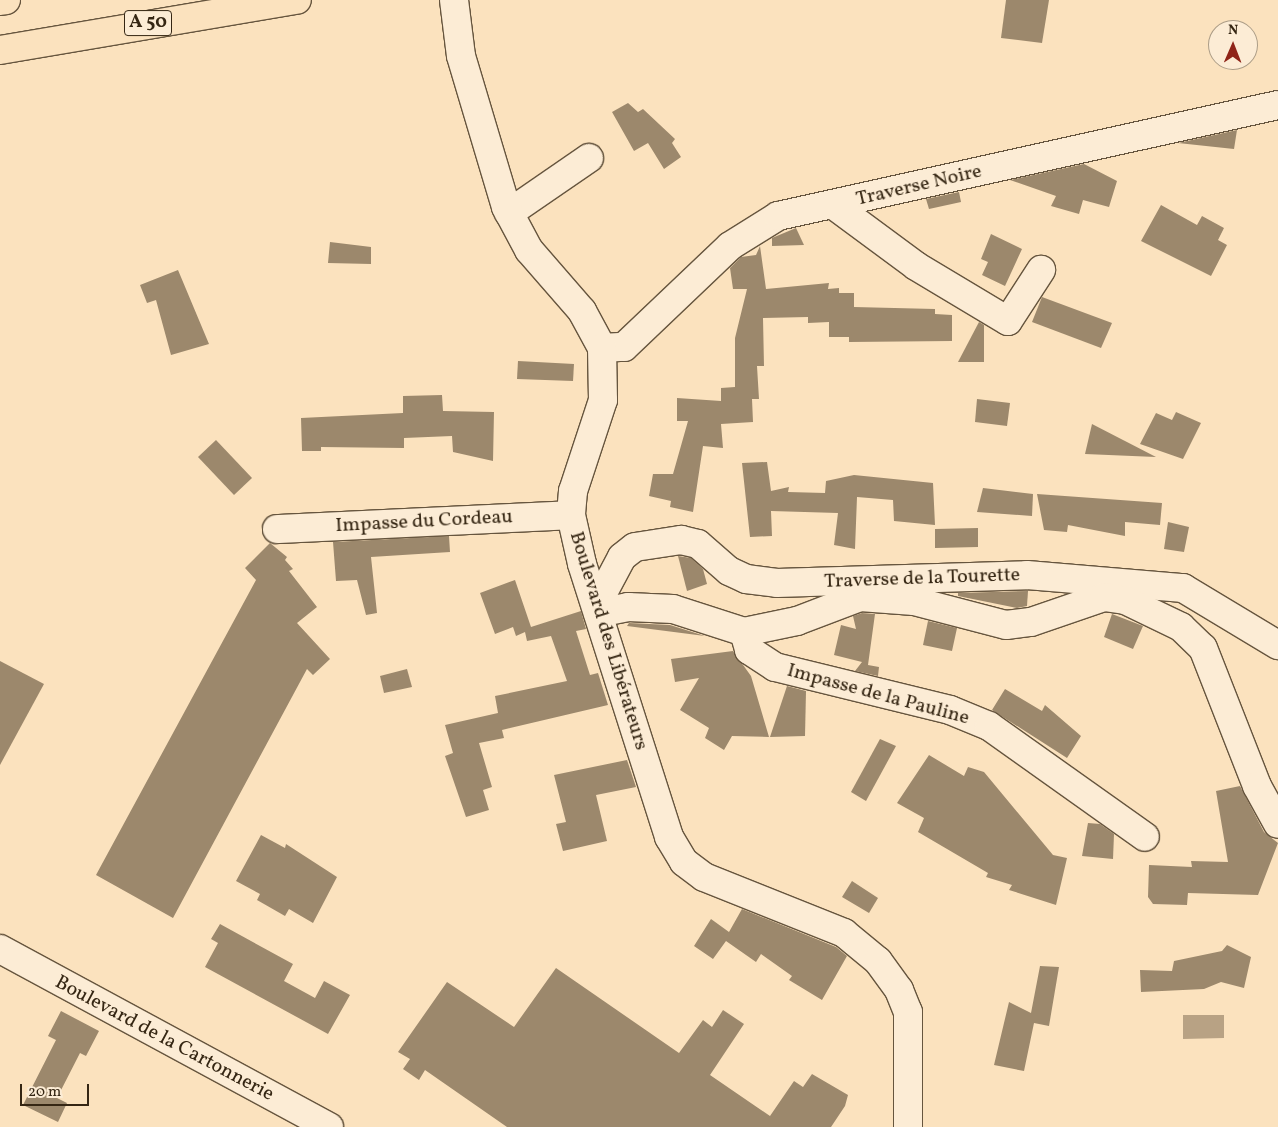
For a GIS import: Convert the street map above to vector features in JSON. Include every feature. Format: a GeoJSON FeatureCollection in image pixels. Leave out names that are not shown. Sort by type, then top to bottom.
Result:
{"type":"FeatureCollection","features":[{"type":"Feature","properties":{"kind":"highway"},"geometry":{"type":"LineString","coordinates":[[0,1],[6,0]]}},
{"type":"Feature","properties":{"kind":"highway","name":"A 50"},"geometry":{"type":"LineString","coordinates":[[0,50],[297,0]]}},
{"type":"Feature","properties":{"kind":"street","name":"Boulevard des Libérateurs"},"geometry":{"type":"LineString","coordinates":[[454,0],[461,56],[509,213],[529,250],[582,311],[602,348],[603,400],[573,491],[571,515],[597,609],[669,837],[684,862],[704,877],[844,933],[878,961],[899,990],[909,1034],[908,1127]]}},
{"type":"Feature","properties":{"kind":"street","name":"Traverse Noire"},"geometry":{"type":"LineString","coordinates":[[602,348],[624,347],[754,227],[778,216],[835,206],[1278,105]]}},
{"type":"Feature","properties":{"kind":"street"},"geometry":{"type":"LineString","coordinates":[[509,213],[589,158]]}},
{"type":"Feature","properties":{"kind":"street"},"geometry":{"type":"LineString","coordinates":[[835,206],[916,266],[1008,321],[1041,270]]}},
{"type":"Feature","properties":{"kind":"street","name":"Impasse du Cordeau"},"geometry":{"type":"LineString","coordinates":[[277,529],[571,515]]}},
{"type":"Feature","properties":{"kind":"street","name":"Traverse de la Tourette"},"geometry":{"type":"LineString","coordinates":[[597,609],[622,558],[635,547],[681,540],[698,544],[738,575],[777,583],[1027,575],[1183,588],[1278,645]]}},
{"type":"Feature","properties":{"kind":"street"},"geometry":{"type":"LineString","coordinates":[[597,609],[628,607],[673,609],[744,632],[797,621],[860,597],[914,601],[1006,625],[1031,622],[1104,597],[1125,600],[1181,627],[1203,648],[1220,682],[1257,786],[1278,824]]}},
{"type":"Feature","properties":{"kind":"street","name":"Impasse de la Pauline"},"geometry":{"type":"LineString","coordinates":[[744,632],[749,650],[775,667],[950,710],[989,726],[1146,837]]}},
{"type":"Feature","properties":{"kind":"street","name":"Boulevard de la Cartonnerie"},"geometry":{"type":"LineString","coordinates":[[0,949],[329,1127]]}},
{"type":"Feature","properties":{"kind":"shaded area"},"geometry":{"type":"Polygon","coordinates":[[[1183,1015],[1224,1015],[1224,1038],[1183,1039],[1183,1015]]]}},
{"type":"Feature","properties":{"kind":"building"},"geometry":{"type":"Polygon","coordinates":[[[1006,0],[1049,0],[1042,43],[1001,38],[1006,0]]]}},
{"type":"Feature","properties":{"kind":"building"},"geometry":{"type":"Polygon","coordinates":[[[628,103],[638,112],[643,109],[675,139],[672,143],[681,157],[664,169],[648,143],[634,151],[612,112],[628,103]]]}},
{"type":"Feature","properties":{"kind":"building"},"geometry":{"type":"Polygon","coordinates":[[[1237,130],[1234,149],[1178,143],[1237,130]]]}},
{"type":"Feature","properties":{"kind":"building"},"geometry":{"type":"Polygon","coordinates":[[[1084,164],[1117,181],[1109,207],[1083,200],[1079,214],[1051,206],[1056,196],[1010,180],[1084,164]]]}},
{"type":"Feature","properties":{"kind":"building"},"geometry":{"type":"Polygon","coordinates":[[[959,192],[961,202],[929,209],[926,199],[959,192]]]}},
{"type":"Feature","properties":{"kind":"building"},"geometry":{"type":"Polygon","coordinates":[[[1161,205],[1197,225],[1202,216],[1224,228],[1218,240],[1227,245],[1211,276],[1141,241],[1161,205]]]}},
{"type":"Feature","properties":{"kind":"building"},"geometry":{"type":"Polygon","coordinates":[[[796,228],[804,245],[772,246],[772,238],[796,228]]]}},
{"type":"Feature","properties":{"kind":"building"},"geometry":{"type":"Polygon","coordinates":[[[991,234],[1022,249],[1005,286],[982,275],[988,262],[981,259],[991,234]]]}},
{"type":"Feature","properties":{"kind":"building"},"geometry":{"type":"Polygon","coordinates":[[[330,242],[371,247],[371,264],[328,263],[330,242]]]}},
{"type":"Feature","properties":{"kind":"building"},"geometry":{"type":"Polygon","coordinates":[[[760,246],[766,289],[829,283],[828,289],[839,288],[839,293],[854,293],[854,307],[935,309],[935,314],[952,315],[952,341],[849,342],[849,337],[829,337],[829,322],[808,323],[808,317],[763,318],[764,366],[757,366],[759,399],[752,399],[753,422],[721,424],[723,448],[703,446],[693,512],[670,507],[671,501],[649,496],[653,474],[673,474],[688,421],[677,421],[677,398],[721,401],[721,388],[735,387],[735,338],[747,289],[733,289],[730,268],[741,257],[756,255],[760,246]]]}},
{"type":"Feature","properties":{"kind":"building"},"geometry":{"type":"Polygon","coordinates":[[[178,270],[209,344],[171,355],[156,300],[147,303],[140,285],[178,270]]]}},
{"type":"Feature","properties":{"kind":"building"},"geometry":{"type":"Polygon","coordinates":[[[1042,297],[1112,323],[1101,348],[1032,322],[1042,297]]]}},
{"type":"Feature","properties":{"kind":"building"},"geometry":{"type":"Polygon","coordinates":[[[979,322],[984,325],[984,362],[958,362],[979,322]]]}},
{"type":"Feature","properties":{"kind":"building"},"geometry":{"type":"Polygon","coordinates":[[[518,361],[574,364],[573,381],[517,379],[518,361]]]}},
{"type":"Feature","properties":{"kind":"building"},"geometry":{"type":"Polygon","coordinates":[[[442,395],[443,411],[494,412],[493,461],[453,452],[452,436],[404,438],[404,448],[321,447],[321,451],[302,451],[301,418],[403,413],[403,396],[442,395]]]}},
{"type":"Feature","properties":{"kind":"building"},"geometry":{"type":"Polygon","coordinates":[[[977,399],[1010,403],[1007,426],[975,422],[977,399]]]}},
{"type":"Feature","properties":{"kind":"building"},"geometry":{"type":"Polygon","coordinates":[[[1176,412],[1201,423],[1183,459],[1140,444],[1156,413],[1172,420],[1176,412]]]}},
{"type":"Feature","properties":{"kind":"building"},"geometry":{"type":"Polygon","coordinates":[[[1092,424],[1156,457],[1085,454],[1092,424]]]}},
{"type":"Feature","properties":{"kind":"building"},"geometry":{"type":"Polygon","coordinates":[[[216,440],[252,478],[234,495],[198,457],[216,440]]]}},
{"type":"Feature","properties":{"kind":"building"},"geometry":{"type":"Polygon","coordinates":[[[767,462],[771,491],[789,487],[788,492],[825,493],[826,481],[854,475],[933,483],[935,525],[894,521],[893,500],[857,497],[855,549],[834,545],[838,513],[771,511],[772,536],[750,537],[742,463],[767,462]]]}},
{"type":"Feature","properties":{"kind":"building"},"geometry":{"type":"Polygon","coordinates":[[[983,488],[1033,494],[1032,516],[977,512],[983,488]]]}},
{"type":"Feature","properties":{"kind":"building"},"geometry":{"type":"Polygon","coordinates":[[[1037,494],[1162,503],[1160,525],[1125,522],[1125,536],[1068,525],[1067,532],[1044,530],[1037,494]]]}},
{"type":"Feature","properties":{"kind":"building"},"geometry":{"type":"Polygon","coordinates":[[[1168,522],[1189,527],[1184,552],[1164,549],[1168,522]]]}},
{"type":"Feature","properties":{"kind":"building"},"geometry":{"type":"Polygon","coordinates":[[[978,528],[978,547],[935,548],[935,529],[978,528]]]}},
{"type":"Feature","properties":{"kind":"building"},"geometry":{"type":"Polygon","coordinates":[[[449,536],[450,552],[371,557],[377,613],[366,615],[357,580],[336,581],[333,542],[449,536]]]}},
{"type":"Feature","properties":{"kind":"building"},"geometry":{"type":"Polygon","coordinates":[[[270,543],[287,557],[285,560],[293,569],[289,571],[317,607],[297,623],[330,659],[313,675],[307,669],[173,918],[96,875],[256,580],[245,568],[270,543]]]}},
{"type":"Feature","properties":{"kind":"building"},"geometry":{"type":"Polygon","coordinates":[[[678,556],[691,558],[703,569],[707,584],[687,591],[678,556]]]}},
{"type":"Feature","properties":{"kind":"building"},"geometry":{"type":"Polygon","coordinates":[[[515,580],[531,627],[581,611],[586,629],[576,631],[590,675],[598,673],[608,705],[502,730],[504,738],[479,743],[492,787],[483,790],[489,810],[466,817],[445,756],[453,753],[445,725],[498,713],[495,696],[567,681],[551,636],[527,641],[525,632],[516,636],[513,627],[495,634],[480,593],[515,580]]]}},
{"type":"Feature","properties":{"kind":"building"},"geometry":{"type":"Polygon","coordinates":[[[1028,591],[1027,606],[1017,608],[958,596],[958,593],[1028,591]]]}},
{"type":"Feature","properties":{"kind":"building"},"geometry":{"type":"Polygon","coordinates":[[[862,613],[875,614],[868,665],[879,667],[878,676],[855,671],[862,662],[834,655],[841,625],[856,629],[853,616],[862,613]]]}},
{"type":"Feature","properties":{"kind":"building"},"geometry":{"type":"Polygon","coordinates":[[[1112,614],[1143,626],[1133,649],[1104,637],[1112,614]]]}},
{"type":"Feature","properties":{"kind":"building"},"geometry":{"type":"Polygon","coordinates":[[[928,621],[957,628],[952,651],[923,645],[928,621]]]}},
{"type":"Feature","properties":{"kind":"building"},"geometry":{"type":"Polygon","coordinates":[[[629,623],[670,625],[705,636],[627,626],[629,623]]]}},
{"type":"Feature","properties":{"kind":"building"},"geometry":{"type":"Polygon","coordinates":[[[733,651],[751,676],[769,737],[732,736],[724,750],[705,738],[709,728],[680,710],[699,678],[675,682],[671,659],[733,651]]]}},
{"type":"Feature","properties":{"kind":"building"},"geometry":{"type":"Polygon","coordinates":[[[0,661],[44,684],[0,765],[0,661]]]}},
{"type":"Feature","properties":{"kind":"building"},"geometry":{"type":"Polygon","coordinates":[[[407,669],[412,687],[384,693],[380,676],[407,669]]]}},
{"type":"Feature","properties":{"kind":"building"},"geometry":{"type":"Polygon","coordinates":[[[787,686],[806,691],[805,736],[770,737],[787,686]]]}},
{"type":"Feature","properties":{"kind":"building"},"geometry":{"type":"Polygon","coordinates":[[[1005,689],[1042,711],[1045,705],[1081,736],[1067,758],[992,710],[1005,689]]]}},
{"type":"Feature","properties":{"kind":"building"},"geometry":{"type":"Polygon","coordinates":[[[880,739],[896,746],[866,801],[851,792],[880,739]]]}},
{"type":"Feature","properties":{"kind":"building"},"geometry":{"type":"Polygon","coordinates":[[[929,755],[964,776],[968,767],[984,772],[1053,855],[1067,858],[1056,905],[1009,890],[1012,885],[986,877],[988,873],[918,832],[924,818],[897,803],[929,755]]]}},
{"type":"Feature","properties":{"kind":"building"},"geometry":{"type":"Polygon","coordinates":[[[627,760],[636,787],[596,795],[607,841],[563,851],[556,824],[566,822],[554,775],[627,760]]]}},
{"type":"Feature","properties":{"kind":"building"},"geometry":{"type":"Polygon","coordinates":[[[1240,786],[1264,832],[1278,843],[1258,895],[1188,893],[1187,905],[1153,904],[1148,897],[1149,865],[1192,867],[1191,861],[1228,862],[1216,791],[1240,786]]]}},
{"type":"Feature","properties":{"kind":"building"},"geometry":{"type":"Polygon","coordinates":[[[1088,823],[1100,824],[1114,834],[1113,859],[1082,856],[1088,823]]]}},
{"type":"Feature","properties":{"kind":"building"},"geometry":{"type":"Polygon","coordinates":[[[261,835],[285,848],[286,844],[337,877],[313,923],[289,909],[285,916],[257,900],[260,894],[236,881],[261,835]]]}},
{"type":"Feature","properties":{"kind":"building"},"geometry":{"type":"Polygon","coordinates":[[[852,881],[878,898],[869,913],[842,897],[852,881]]]}},
{"type":"Feature","properties":{"kind":"building"},"geometry":{"type":"Polygon","coordinates":[[[742,909],[836,947],[847,956],[822,1000],[789,980],[792,976],[761,954],[756,962],[726,941],[713,959],[694,946],[711,919],[729,932],[742,909]]]}},
{"type":"Feature","properties":{"kind":"building"},"geometry":{"type":"Polygon","coordinates":[[[220,924],[293,964],[284,981],[315,998],[324,981],[350,995],[328,1034],[205,967],[218,943],[211,939],[220,924]]]}},
{"type":"Feature","properties":{"kind":"building"},"geometry":{"type":"Polygon","coordinates":[[[1227,945],[1251,957],[1244,988],[1221,982],[1204,989],[1141,992],[1140,970],[1172,971],[1174,961],[1222,951],[1227,945]]]}},
{"type":"Feature","properties":{"kind":"building"},"geometry":{"type":"Polygon","coordinates":[[[1040,966],[1059,967],[1049,1026],[1034,1023],[1024,1071],[994,1065],[1009,1002],[1031,1013],[1040,966]]]}},
{"type":"Feature","properties":{"kind":"building"},"geometry":{"type":"Polygon","coordinates":[[[556,968],[679,1053],[703,1020],[712,1027],[723,1010],[744,1024],[710,1075],[770,1116],[794,1081],[803,1087],[812,1074],[848,1095],[845,1106],[831,1127],[507,1127],[425,1070],[419,1080],[403,1069],[410,1059],[398,1052],[447,982],[514,1027],[556,968]]]}},
{"type":"Feature","properties":{"kind":"building"},"geometry":{"type":"Polygon","coordinates":[[[61,1011],[99,1031],[86,1056],[80,1053],[57,1098],[67,1103],[58,1122],[23,1105],[56,1040],[48,1036],[61,1011]]]}}]}
